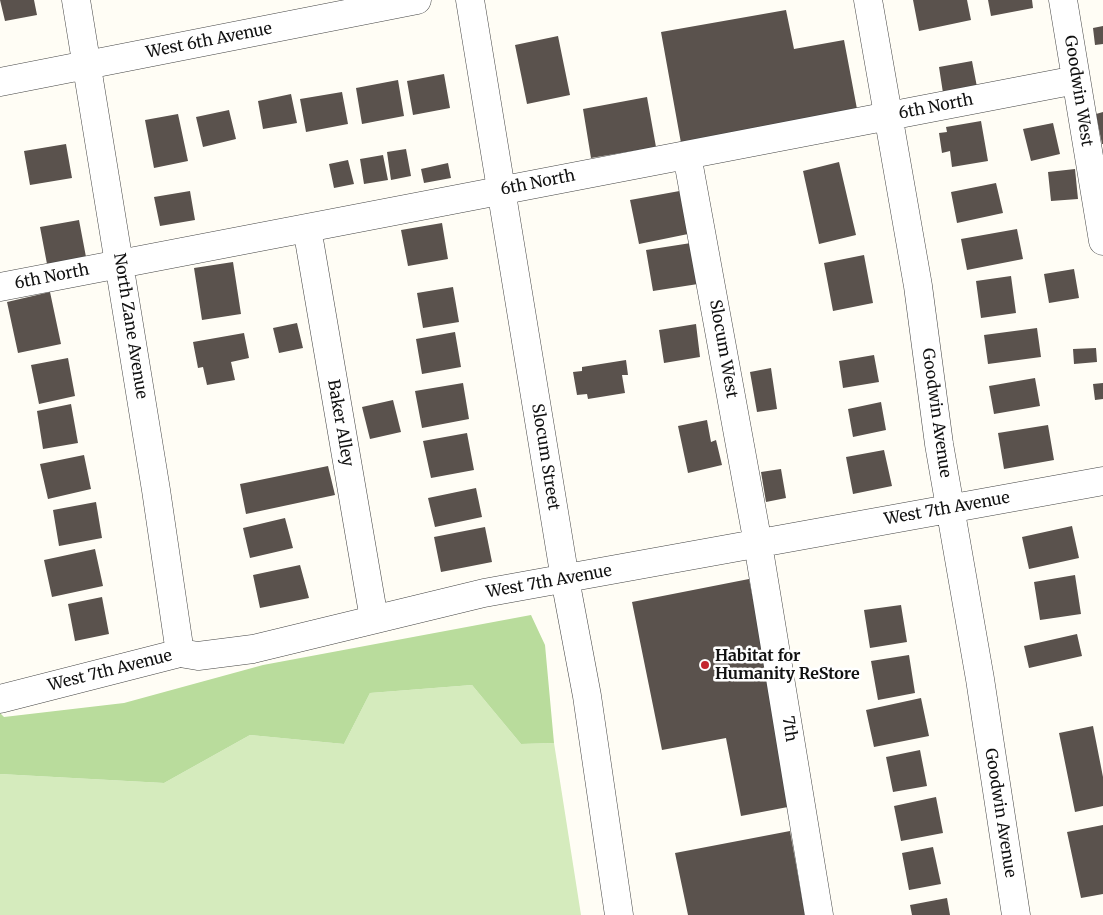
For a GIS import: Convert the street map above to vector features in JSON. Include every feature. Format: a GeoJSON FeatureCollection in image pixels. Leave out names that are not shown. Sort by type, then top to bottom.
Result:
{"type":"FeatureCollection","features":[{"type":"Feature","properties":{"kind":"street","name":"North Zane Avenue"},"geometry":{"type":"LineString","coordinates":[[76,0],[155,480],[180,653]]}},
{"type":"Feature","properties":{"kind":"street","name":"West 6th Avenue"},"geometry":{"type":"LineString","coordinates":[[0,82],[417,0]]}},
{"type":"Feature","properties":{"kind":"street","name":"Slocum Street"},"geometry":{"type":"LineString","coordinates":[[470,0],[565,579],[587,696],[619,915]]}},
{"type":"Feature","properties":{"kind":"street","name":"Goodwin Avenue"},"geometry":{"type":"LineString","coordinates":[[868,0],[918,286],[939,444],[980,679],[1016,915]]}},
{"type":"Feature","properties":{"kind":"street","name":"Goodwin West"},"geometry":{"type":"LineString","coordinates":[[1063,0],[1103,241]]}},
{"type":"Feature","properties":{"kind":"street","name":"6th North"},"geometry":{"type":"LineString","coordinates":[[0,287],[1076,80]]}},
{"type":"Feature","properties":{"kind":"street","name":"Slocum West"},"geometry":{"type":"LineString","coordinates":[[688,155],[758,544]]}},
{"type":"Feature","properties":{"kind":"street","name":"Baker Alley"},"geometry":{"type":"LineString","coordinates":[[307,228],[374,619]]}},
{"type":"Feature","properties":{"kind":"street","name":"West 7th Avenue"},"geometry":{"type":"LineString","coordinates":[[0,699],[180,653],[198,656],[253,649],[484,593],[1103,481]]}},
{"type":"Feature","properties":{"kind":"street","name":"7th"},"geometry":{"type":"LineString","coordinates":[[758,544],[819,915]]}},
{"type":"Feature","properties":{"kind":"green space"},"geometry":{"type":"Polygon","coordinates":[[[531,615],[545,645],[554,743],[521,744],[472,685],[370,693],[344,744],[250,735],[164,783],[0,774],[0,713],[4,717],[124,703],[263,665],[531,615]]]}},
{"type":"Feature","properties":{"kind":"green space"},"geometry":{"type":"Polygon","coordinates":[[[472,685],[521,744],[554,743],[581,915],[0,915],[0,774],[164,783],[250,735],[344,744],[370,693],[472,685]]]}},
{"type":"Feature","properties":{"kind":"building"},"geometry":{"type":"Polygon","coordinates":[[[0,0],[34,0],[37,15],[5,21],[0,0]]]}},
{"type":"Feature","properties":{"kind":"building"},"geometry":{"type":"Polygon","coordinates":[[[913,0],[967,0],[971,20],[919,31],[913,0]]]}},
{"type":"Feature","properties":{"kind":"building"},"geometry":{"type":"Polygon","coordinates":[[[988,0],[1032,0],[1033,8],[991,16],[988,0]]]}},
{"type":"Feature","properties":{"kind":"building"},"geometry":{"type":"Polygon","coordinates":[[[786,10],[794,49],[844,40],[857,109],[681,143],[661,32],[786,10]]]}},
{"type":"Feature","properties":{"kind":"building"},"geometry":{"type":"Polygon","coordinates":[[[1103,26],[1103,44],[1095,45],[1093,28],[1103,26]]]}},
{"type":"Feature","properties":{"kind":"building"},"geometry":{"type":"Polygon","coordinates":[[[558,36],[570,95],[527,104],[515,45],[558,36]]]}},
{"type":"Feature","properties":{"kind":"building"},"geometry":{"type":"Polygon","coordinates":[[[972,61],[977,87],[943,93],[939,67],[972,61]]]}},
{"type":"Feature","properties":{"kind":"building"},"geometry":{"type":"Polygon","coordinates":[[[444,74],[450,108],[413,115],[407,81],[444,74]]]}},
{"type":"Feature","properties":{"kind":"building"},"geometry":{"type":"Polygon","coordinates":[[[398,80],[404,116],[362,124],[356,88],[398,80]]]}},
{"type":"Feature","properties":{"kind":"building"},"geometry":{"type":"Polygon","coordinates":[[[342,92],[348,124],[306,132],[300,99],[342,92]]]}},
{"type":"Feature","properties":{"kind":"building"},"geometry":{"type":"Polygon","coordinates":[[[291,94],[297,123],[263,129],[258,101],[291,94]]]}},
{"type":"Feature","properties":{"kind":"building"},"geometry":{"type":"Polygon","coordinates":[[[647,97],[656,147],[591,158],[583,109],[647,97]]]}},
{"type":"Feature","properties":{"kind":"building"},"geometry":{"type":"Polygon","coordinates":[[[229,110],[236,139],[203,147],[196,117],[229,110]]]}},
{"type":"Feature","properties":{"kind":"building"},"geometry":{"type":"Polygon","coordinates":[[[1103,112],[1103,144],[1102,144],[1096,114],[1103,112]]]}},
{"type":"Feature","properties":{"kind":"building"},"geometry":{"type":"Polygon","coordinates":[[[178,114],[188,161],[154,168],[145,120],[178,114]]]}},
{"type":"Feature","properties":{"kind":"building"},"geometry":{"type":"Polygon","coordinates":[[[981,121],[988,161],[952,167],[950,151],[942,153],[939,133],[947,132],[946,127],[981,121]]]}},
{"type":"Feature","properties":{"kind":"building"},"geometry":{"type":"Polygon","coordinates":[[[1053,123],[1060,154],[1031,161],[1023,129],[1053,123]]]}},
{"type":"Feature","properties":{"kind":"building"},"geometry":{"type":"Polygon","coordinates":[[[66,144],[72,178],[30,185],[24,151],[66,144]]]}},
{"type":"Feature","properties":{"kind":"building"},"geometry":{"type":"Polygon","coordinates":[[[406,149],[411,176],[391,180],[387,152],[406,149]]]}},
{"type":"Feature","properties":{"kind":"building"},"geometry":{"type":"Polygon","coordinates":[[[383,155],[388,180],[364,184],[360,159],[383,155]]]}},
{"type":"Feature","properties":{"kind":"building"},"geometry":{"type":"Polygon","coordinates":[[[348,160],[354,184],[334,188],[329,164],[348,160]]]}},
{"type":"Feature","properties":{"kind":"building"},"geometry":{"type":"Polygon","coordinates":[[[839,162],[856,235],[819,244],[803,171],[839,162]]]}},
{"type":"Feature","properties":{"kind":"building"},"geometry":{"type":"Polygon","coordinates":[[[448,163],[451,178],[424,183],[421,169],[448,163]]]}},
{"type":"Feature","properties":{"kind":"building"},"geometry":{"type":"Polygon","coordinates":[[[1075,169],[1078,199],[1051,201],[1048,172],[1075,169]]]}},
{"type":"Feature","properties":{"kind":"building"},"geometry":{"type":"Polygon","coordinates":[[[996,183],[1003,213],[957,223],[951,192],[996,183]]]}},
{"type":"Feature","properties":{"kind":"building"},"geometry":{"type":"Polygon","coordinates":[[[685,190],[693,233],[639,244],[630,200],[685,190]]]}},
{"type":"Feature","properties":{"kind":"building"},"geometry":{"type":"Polygon","coordinates":[[[190,191],[195,220],[160,226],[154,197],[190,191]]]}},
{"type":"Feature","properties":{"kind":"building"},"geometry":{"type":"Polygon","coordinates":[[[79,220],[86,257],[47,264],[40,227],[79,220]]]}},
{"type":"Feature","properties":{"kind":"building"},"geometry":{"type":"Polygon","coordinates":[[[442,223],[448,259],[408,266],[401,230],[442,223]]]}},
{"type":"Feature","properties":{"kind":"building"},"geometry":{"type":"Polygon","coordinates":[[[1017,229],[1023,259],[967,270],[961,239],[1017,229]]]}},
{"type":"Feature","properties":{"kind":"building"},"geometry":{"type":"Polygon","coordinates":[[[691,243],[698,284],[653,291],[646,250],[691,243]]]}},
{"type":"Feature","properties":{"kind":"building"},"geometry":{"type":"Polygon","coordinates":[[[864,255],[873,303],[833,311],[824,263],[864,255]]]}},
{"type":"Feature","properties":{"kind":"building"},"geometry":{"type":"Polygon","coordinates":[[[233,262],[241,314],[202,320],[194,268],[233,262]]]}},
{"type":"Feature","properties":{"kind":"building"},"geometry":{"type":"Polygon","coordinates":[[[1074,269],[1079,298],[1049,303],[1044,274],[1074,269]]]}},
{"type":"Feature","properties":{"kind":"building"},"geometry":{"type":"Polygon","coordinates":[[[1011,276],[1016,313],[981,318],[976,281],[1011,276]]]}},
{"type":"Feature","properties":{"kind":"building"},"geometry":{"type":"Polygon","coordinates":[[[453,287],[459,322],[423,328],[417,293],[453,287]]]}},
{"type":"Feature","properties":{"kind":"building"},"geometry":{"type":"Polygon","coordinates":[[[50,292],[61,344],[18,353],[7,302],[50,292]]]}},
{"type":"Feature","properties":{"kind":"building"},"geometry":{"type":"Polygon","coordinates":[[[297,323],[303,348],[279,353],[273,328],[297,323]]]}},
{"type":"Feature","properties":{"kind":"building"},"geometry":{"type":"Polygon","coordinates":[[[696,324],[700,357],[664,363],[659,330],[696,324]]]}},
{"type":"Feature","properties":{"kind":"building"},"geometry":{"type":"Polygon","coordinates":[[[1037,328],[1041,357],[988,364],[984,335],[1037,328]]]}},
{"type":"Feature","properties":{"kind":"building"},"geometry":{"type":"Polygon","coordinates":[[[455,332],[461,367],[422,374],[416,339],[455,332]]]}},
{"type":"Feature","properties":{"kind":"building"},"geometry":{"type":"Polygon","coordinates":[[[244,333],[249,358],[231,362],[235,380],[207,385],[203,367],[198,368],[193,342],[244,333]]]}},
{"type":"Feature","properties":{"kind":"building"},"geometry":{"type":"Polygon","coordinates":[[[1096,348],[1097,362],[1074,364],[1073,349],[1096,348]]]}},
{"type":"Feature","properties":{"kind":"building"},"geometry":{"type":"Polygon","coordinates":[[[874,355],[879,382],[843,388],[839,361],[874,355]]]}},
{"type":"Feature","properties":{"kind":"building"},"geometry":{"type":"Polygon","coordinates":[[[68,358],[75,396],[39,404],[31,365],[68,358]]]}},
{"type":"Feature","properties":{"kind":"building"},"geometry":{"type":"Polygon","coordinates":[[[626,360],[628,375],[622,375],[625,393],[588,399],[587,394],[577,395],[573,372],[582,371],[582,367],[626,360]]]}},
{"type":"Feature","properties":{"kind":"building"},"geometry":{"type":"Polygon","coordinates":[[[771,368],[777,409],[757,412],[750,372],[771,368]]]}},
{"type":"Feature","properties":{"kind":"building"},"geometry":{"type":"Polygon","coordinates":[[[1035,378],[1040,406],[994,414],[989,386],[1035,378]]]}},
{"type":"Feature","properties":{"kind":"building"},"geometry":{"type":"Polygon","coordinates":[[[463,383],[469,419],[422,428],[415,391],[463,383]]]}},
{"type":"Feature","properties":{"kind":"building"},"geometry":{"type":"Polygon","coordinates":[[[1103,383],[1103,399],[1095,400],[1093,384],[1103,383]]]}},
{"type":"Feature","properties":{"kind":"building"},"geometry":{"type":"Polygon","coordinates":[[[393,400],[401,432],[370,439],[362,407],[393,400]]]}},
{"type":"Feature","properties":{"kind":"building"},"geometry":{"type":"Polygon","coordinates":[[[881,402],[886,430],[853,437],[848,409],[881,402]]]}},
{"type":"Feature","properties":{"kind":"building"},"geometry":{"type":"Polygon","coordinates":[[[71,404],[78,443],[43,449],[37,411],[71,404]]]}},
{"type":"Feature","properties":{"kind":"building"},"geometry":{"type":"Polygon","coordinates":[[[707,420],[711,442],[716,440],[722,465],[688,473],[678,426],[707,420]]]}},
{"type":"Feature","properties":{"kind":"building"},"geometry":{"type":"Polygon","coordinates":[[[1048,425],[1054,460],[1004,469],[998,433],[1048,425]]]}},
{"type":"Feature","properties":{"kind":"building"},"geometry":{"type":"Polygon","coordinates":[[[467,433],[474,470],[431,478],[423,441],[467,433]]]}},
{"type":"Feature","properties":{"kind":"building"},"geometry":{"type":"Polygon","coordinates":[[[884,450],[892,486],[853,494],[846,457],[884,450]]]}},
{"type":"Feature","properties":{"kind":"building"},"geometry":{"type":"Polygon","coordinates":[[[84,455],[91,489],[48,499],[40,464],[84,455]]]}},
{"type":"Feature","properties":{"kind":"building"},"geometry":{"type":"Polygon","coordinates":[[[328,466],[335,495],[246,514],[240,484],[328,466]]]}},
{"type":"Feature","properties":{"kind":"building"},"geometry":{"type":"Polygon","coordinates":[[[781,469],[786,498],[766,502],[761,472],[781,469]]]}},
{"type":"Feature","properties":{"kind":"building"},"geometry":{"type":"Polygon","coordinates":[[[476,488],[482,517],[435,527],[428,498],[476,488]]]}},
{"type":"Feature","properties":{"kind":"building"},"geometry":{"type":"Polygon","coordinates":[[[96,502],[102,538],[59,546],[53,510],[96,502]]]}},
{"type":"Feature","properties":{"kind":"building"},"geometry":{"type":"Polygon","coordinates":[[[285,518],[293,548],[250,558],[243,528],[285,518]]]}},
{"type":"Feature","properties":{"kind":"building"},"geometry":{"type":"Polygon","coordinates":[[[1072,526],[1079,558],[1029,569],[1022,537],[1072,526]]]}},
{"type":"Feature","properties":{"kind":"building"},"geometry":{"type":"Polygon","coordinates":[[[485,527],[492,562],[441,572],[434,537],[485,527]]]}},
{"type":"Feature","properties":{"kind":"building"},"geometry":{"type":"Polygon","coordinates":[[[95,549],[103,586],[52,597],[44,560],[95,549]]]}},
{"type":"Feature","properties":{"kind":"building"},"geometry":{"type":"Polygon","coordinates":[[[300,565],[309,598],[260,608],[253,575],[300,565]]]}},
{"type":"Feature","properties":{"kind":"building"},"geometry":{"type":"Polygon","coordinates":[[[1075,575],[1081,614],[1040,620],[1034,582],[1075,575]]]}},
{"type":"Feature","properties":{"kind":"building","name":"Habitat for Humanity ReStore"},"geometry":{"type":"Polygon","coordinates":[[[749,579],[793,806],[741,816],[726,738],[662,750],[632,602],[749,579]]]}},
{"type":"Feature","properties":{"kind":"building"},"geometry":{"type":"Polygon","coordinates":[[[102,597],[109,634],[75,641],[68,604],[102,597]]]}},
{"type":"Feature","properties":{"kind":"building"},"geometry":{"type":"Polygon","coordinates":[[[901,605],[907,642],[870,648],[864,610],[901,605]]]}},
{"type":"Feature","properties":{"kind":"building"},"geometry":{"type":"Polygon","coordinates":[[[1077,634],[1082,656],[1029,668],[1024,646],[1077,634]]]}},
{"type":"Feature","properties":{"kind":"building"},"geometry":{"type":"Polygon","coordinates":[[[909,655],[915,693],[878,700],[871,661],[909,655]]]}},
{"type":"Feature","properties":{"kind":"building"},"geometry":{"type":"Polygon","coordinates":[[[921,698],[929,736],[874,747],[866,710],[921,698]]]}},
{"type":"Feature","properties":{"kind":"building"},"geometry":{"type":"Polygon","coordinates":[[[1093,726],[1103,777],[1103,806],[1075,812],[1059,733],[1093,726]]]}},
{"type":"Feature","properties":{"kind":"building"},"geometry":{"type":"Polygon","coordinates":[[[920,750],[927,786],[893,792],[886,757],[920,750]]]}},
{"type":"Feature","properties":{"kind":"building"},"geometry":{"type":"Polygon","coordinates":[[[936,797],[943,833],[901,841],[894,806],[936,797]]]}},
{"type":"Feature","properties":{"kind":"building"},"geometry":{"type":"Polygon","coordinates":[[[1103,825],[1103,894],[1081,898],[1067,832],[1103,825]]]}},
{"type":"Feature","properties":{"kind":"building"},"geometry":{"type":"Polygon","coordinates":[[[790,831],[805,915],[688,915],[675,853],[790,831]]]}},
{"type":"Feature","properties":{"kind":"building"},"geometry":{"type":"Polygon","coordinates":[[[933,847],[941,884],[909,890],[902,853],[933,847]]]}},
{"type":"Feature","properties":{"kind":"building"},"geometry":{"type":"Polygon","coordinates":[[[947,898],[950,915],[912,915],[910,905],[947,898]]]}},
{"type":"Feature","properties":{"kind":"place","name":"Habitat for Humanity ReStore"},"geometry":{"type":"Point","coordinates":[705,665]}}]}
